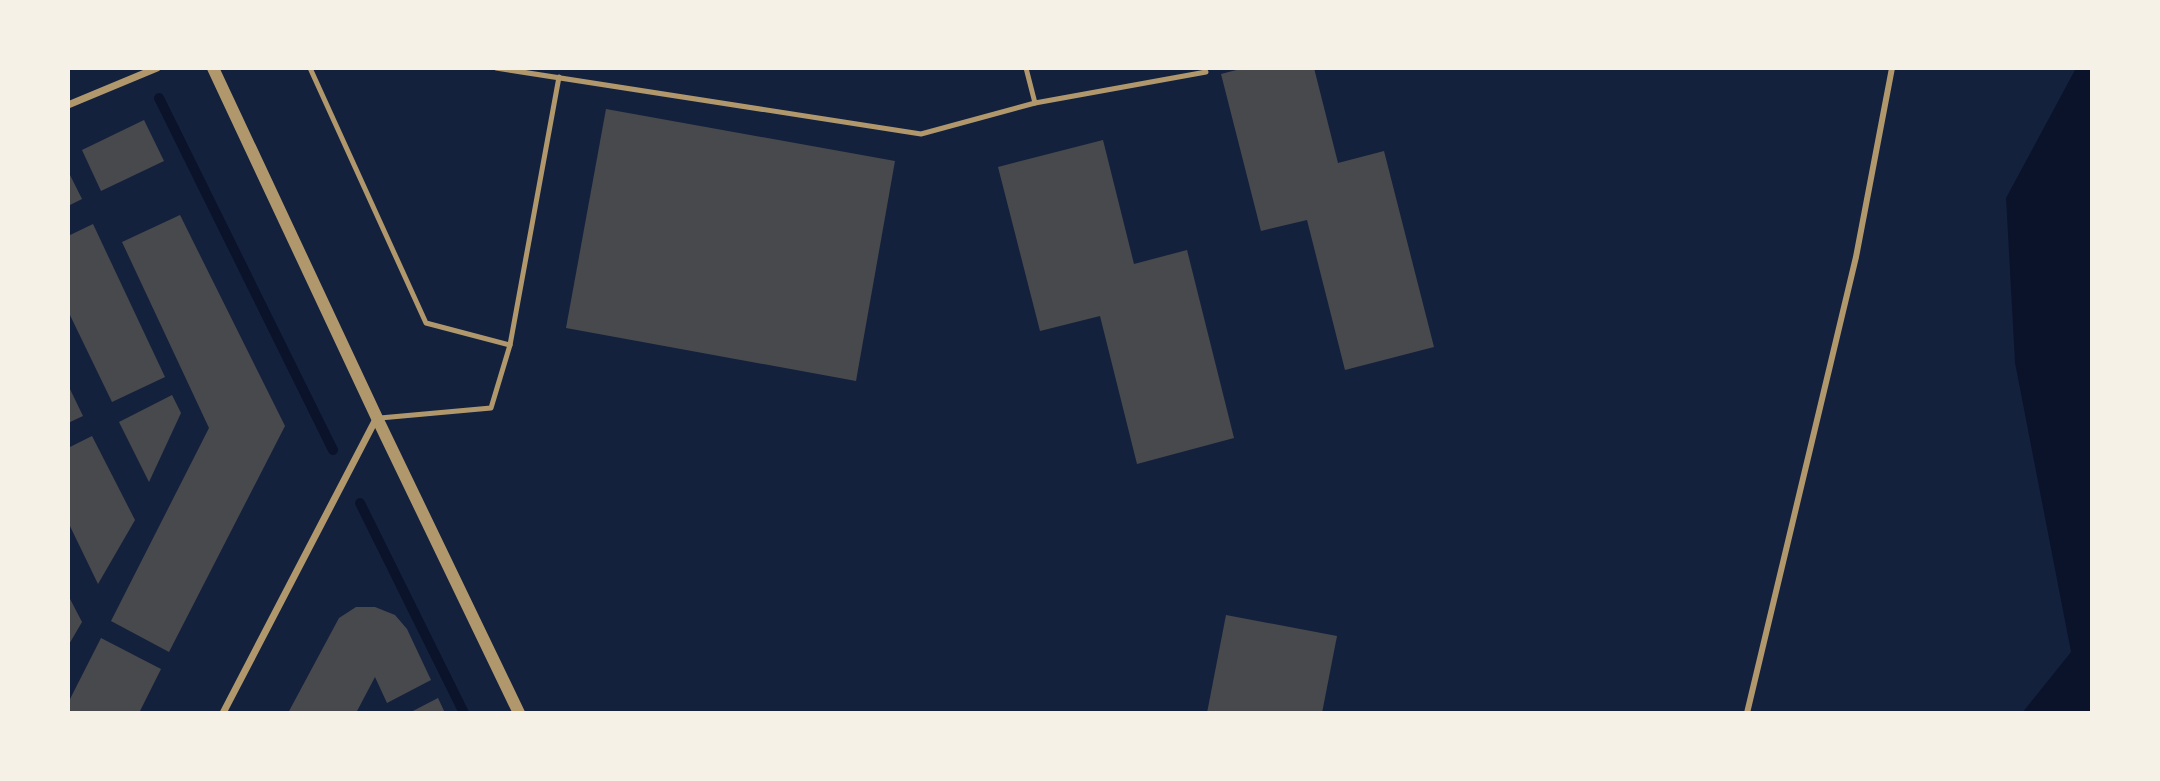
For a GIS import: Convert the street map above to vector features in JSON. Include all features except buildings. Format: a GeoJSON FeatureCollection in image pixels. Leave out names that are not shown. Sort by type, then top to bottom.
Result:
{"type":"FeatureCollection","features":[{"type":"Feature","properties":{"kind":"street"},"geometry":{"type":"LineString","coordinates":[[68,105],[157,68]]}},
{"type":"Feature","properties":{"kind":"street"},"geometry":{"type":"LineString","coordinates":[[213,68],[519,713]]}},
{"type":"Feature","properties":{"kind":"street"},"geometry":{"type":"LineString","coordinates":[[1747,713],[1856,257],[1892,68]]}},
{"type":"Feature","properties":{"kind":"street"},"geometry":{"type":"LineString","coordinates":[[223,713],[377,418]]}},
{"type":"Feature","properties":{"kind":"lane"},"geometry":{"type":"LineString","coordinates":[[310,68],[426,323],[510,345]]}},
{"type":"Feature","properties":{"kind":"lane"},"geometry":{"type":"LineString","coordinates":[[496,68],[921,134],[1035,103],[1206,72]]}},
{"type":"Feature","properties":{"kind":"lane"},"geometry":{"type":"LineString","coordinates":[[1026,68],[1035,103]]}},
{"type":"Feature","properties":{"kind":"lane"},"geometry":{"type":"LineString","coordinates":[[377,418],[491,408],[510,345],[559,77]]}},
{"type":"Feature","properties":{"kind":"water"},"geometry":{"type":"Polygon","coordinates":[[[2076,68],[2092,68],[2092,713],[2022,713],[2071,652],[2015,363],[2006,198],[2076,68]]]}},
{"type":"Feature","properties":{"kind":"waterway"},"geometry":{"type":"LineString","coordinates":[[159,98],[333,450]]}},
{"type":"Feature","properties":{"kind":"waterway"},"geometry":{"type":"LineString","coordinates":[[360,503],[464,713]]}}]}
